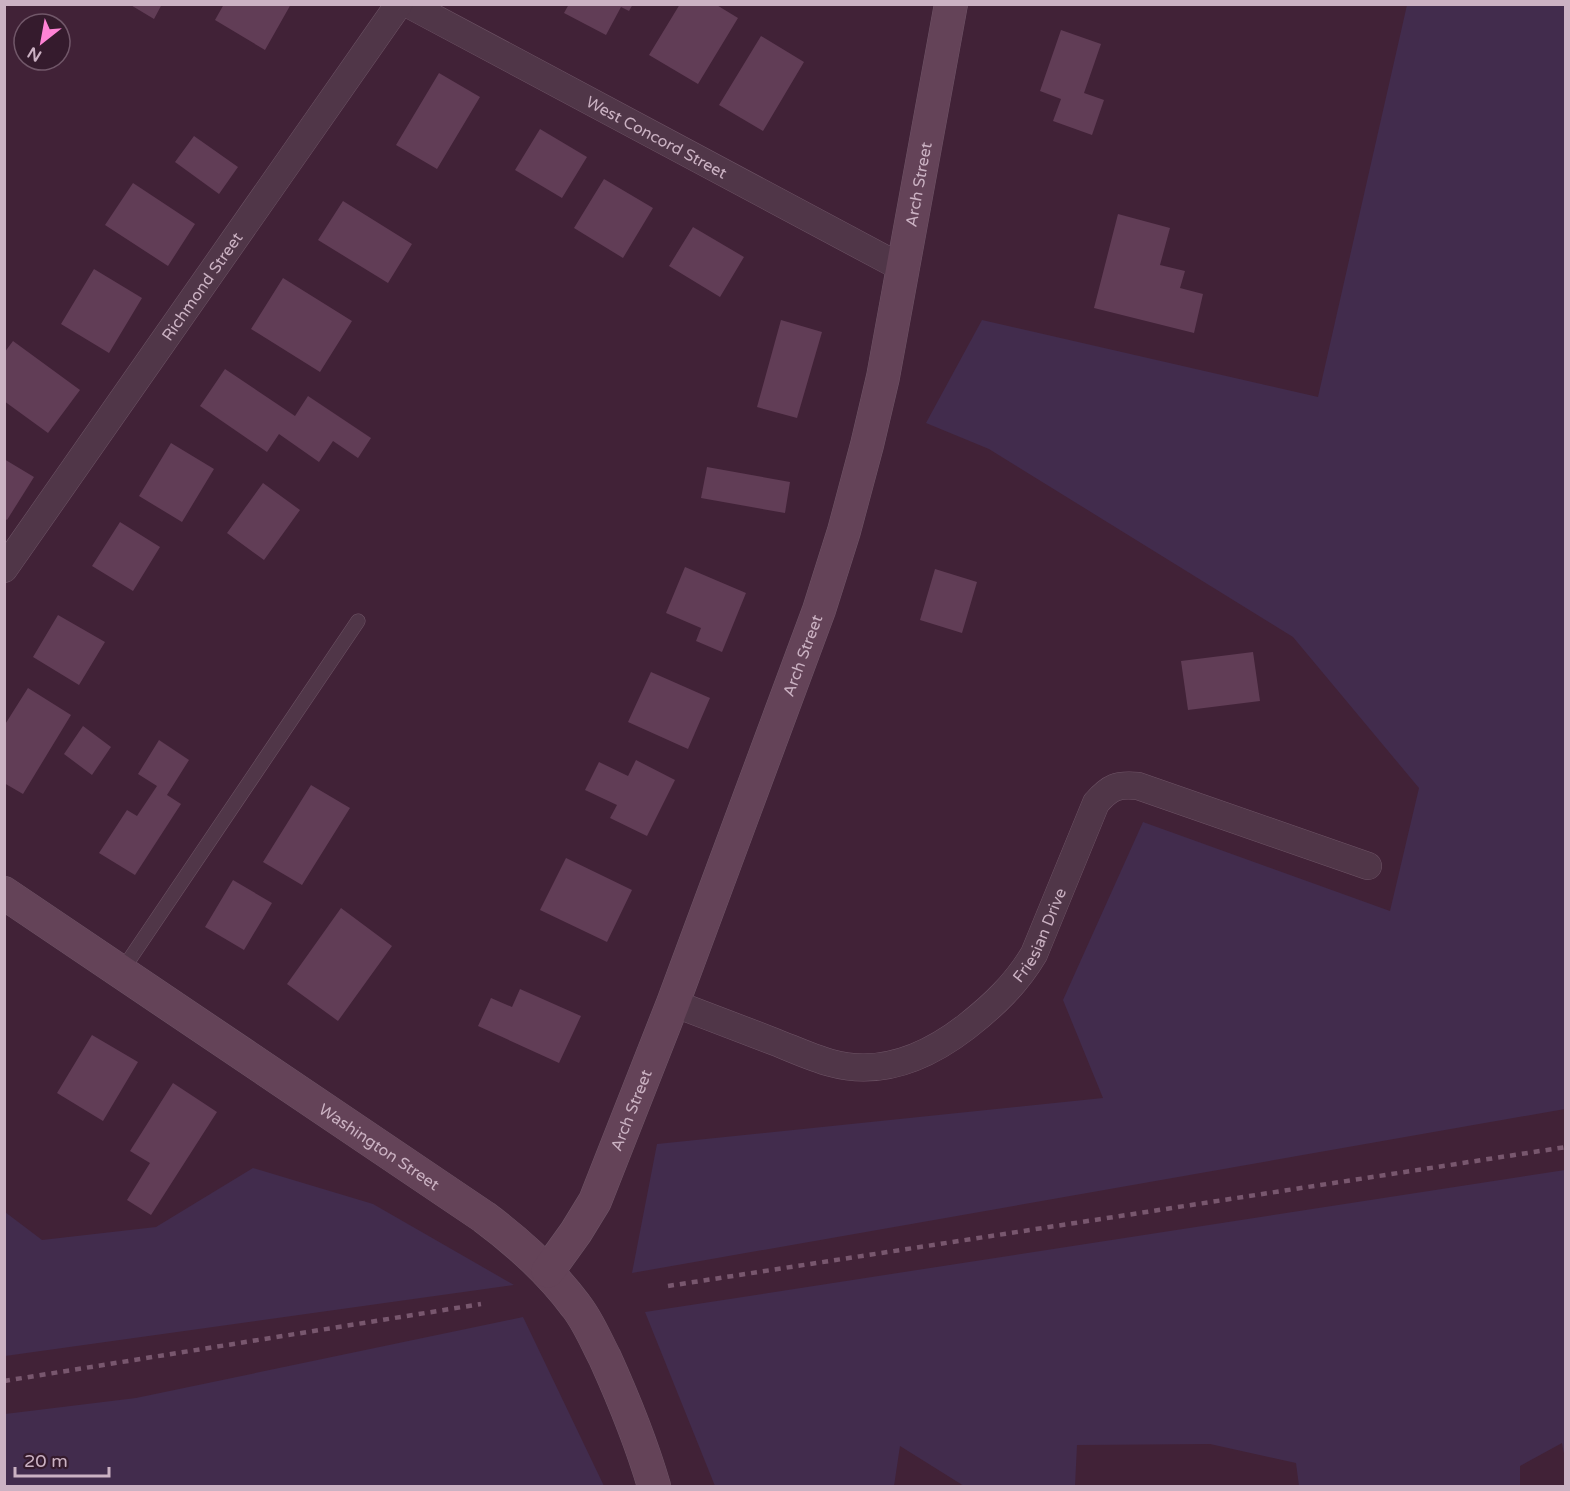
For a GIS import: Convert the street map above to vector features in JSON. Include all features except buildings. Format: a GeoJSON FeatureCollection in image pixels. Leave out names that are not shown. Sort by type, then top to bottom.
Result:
{"type":"FeatureCollection","features":[{"type":"Feature","properties":{"kind":"street","name":"Richmond Street"},"geometry":{"type":"LineString","coordinates":[[4,569],[399,4]]}},
{"type":"Feature","properties":{"kind":"street","name":"West Concord Street"},"geometry":{"type":"LineString","coordinates":[[408,4],[904,269]]}},
{"type":"Feature","properties":{"kind":"street","name":"Arch Street"},"geometry":{"type":"LineString","coordinates":[[548,1271],[576,1233],[595,1201],[672,1003],[819,610],[844,531],[867,445],[904,269],[951,4]]}},
{"type":"Feature","properties":{"kind":"street","name":"Friesian Drive"},"geometry":{"type":"LineString","coordinates":[[672,1003],[831,1063],[860,1068],[893,1065],[923,1056],[951,1039],[979,1017],[1003,997],[1022,974],[1034,954],[1096,803],[1107,791],[1121,785],[1138,786],[1368,866]]}},
{"type":"Feature","properties":{"kind":"street","name":"Washington Street"},"geometry":{"type":"LineString","coordinates":[[4,893],[484,1216],[518,1242],[548,1271],[578,1308],[625,1400],[654,1486]]}},
{"type":"Feature","properties":{"kind":"lane"},"geometry":{"type":"LineString","coordinates":[[122,972],[358,621]]}},
{"type":"Feature","properties":{"kind":"shaded area"},"geometry":{"type":"Polygon","coordinates":[[[1407,5],[1565,5],[1565,1109],[632,1273],[657,1144],[1103,1098],[1063,1000],[1143,822],[1390,911],[1419,788],[1293,637],[989,449],[926,423],[982,320],[1318,397],[1407,5]]]}},
{"type":"Feature","properties":{"kind":"shaded area"},"geometry":{"type":"Polygon","coordinates":[[[253,1168],[373,1204],[514,1285],[5,1356],[5,1212],[42,1240],[156,1227],[253,1168]]]}},
{"type":"Feature","properties":{"kind":"shaded area"},"geometry":{"type":"Polygon","coordinates":[[[1565,1170],[1565,1459],[1562,1443],[1520,1466],[1520,1486],[1299,1486],[1296,1463],[1210,1444],[1077,1445],[1075,1486],[964,1486],[900,1446],[894,1486],[715,1486],[645,1312],[1565,1170]]]}},
{"type":"Feature","properties":{"kind":"shaded area"},"geometry":{"type":"Polygon","coordinates":[[[523,1317],[604,1486],[5,1486],[5,1414],[136,1398],[523,1317]]]}},
{"type":"Feature","properties":{"kind":"railway"},"geometry":{"type":"LineString","coordinates":[[668,1286],[1566,1147]]}},
{"type":"Feature","properties":{"kind":"railway"},"geometry":{"type":"LineString","coordinates":[[4,1381],[481,1304]]}}]}
